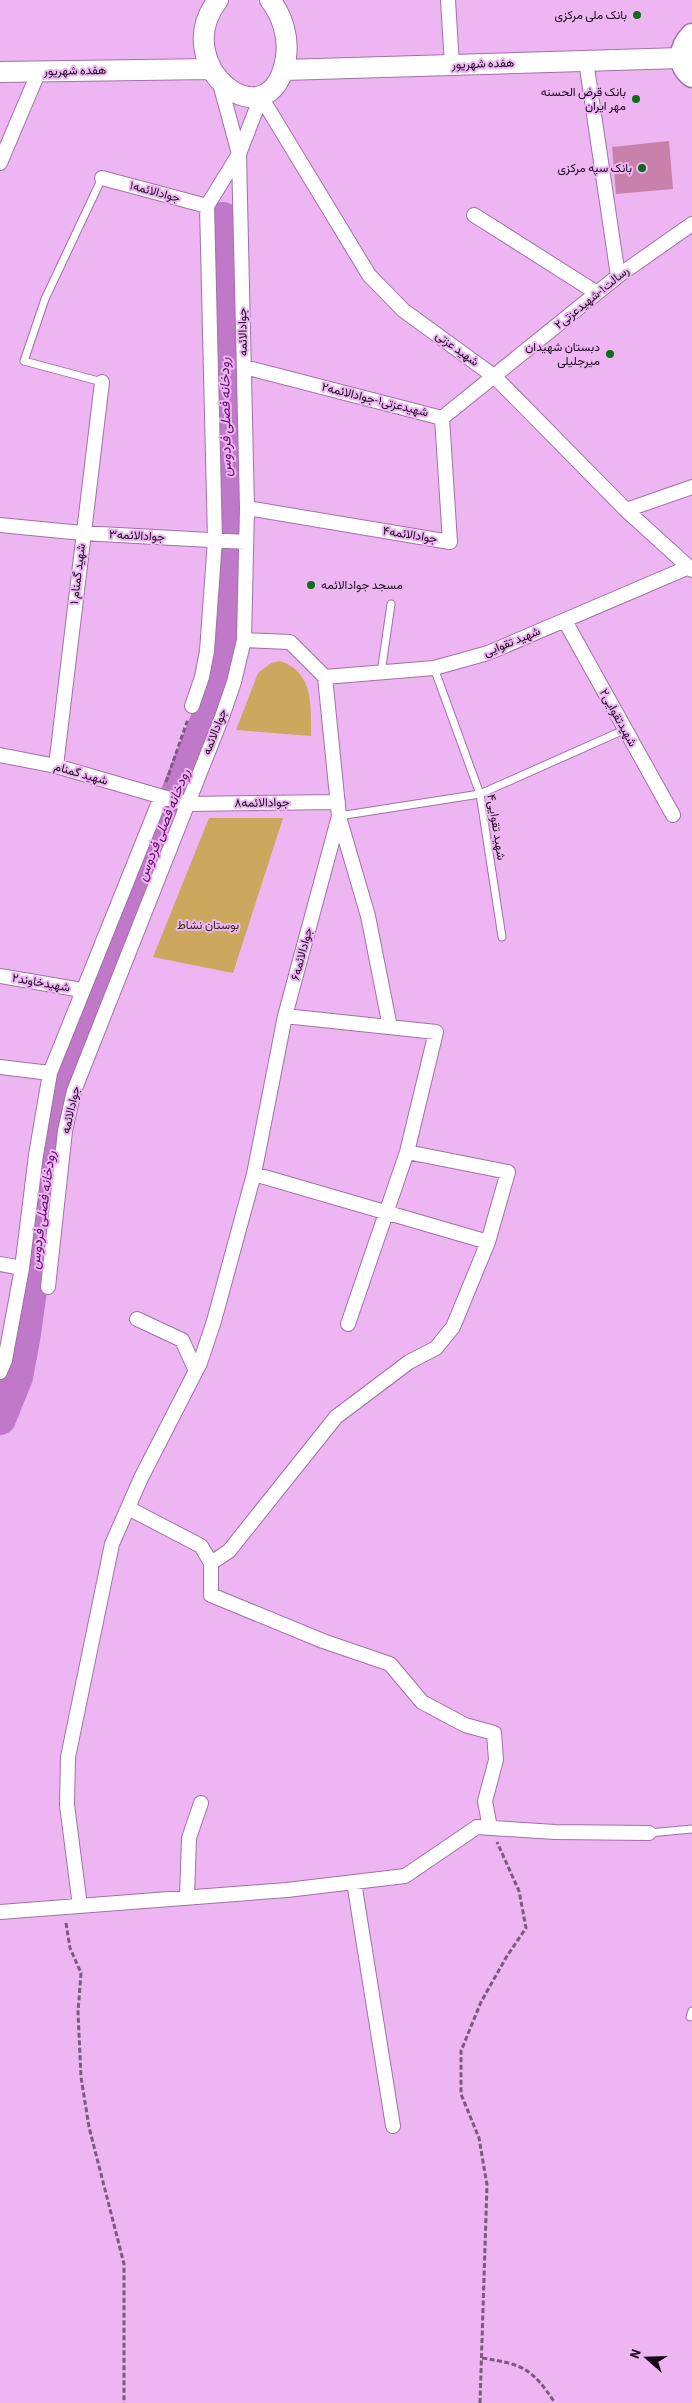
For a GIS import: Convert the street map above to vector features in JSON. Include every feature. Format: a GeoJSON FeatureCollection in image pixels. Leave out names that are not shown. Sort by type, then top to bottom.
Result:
{"type":"FeatureCollection","features":[{"type":"Feature","properties":{"kind":"main road"},"geometry":{"type":"LineString","coordinates":[[207,0],[204,30],[215,74],[228,91],[245,96],[261,97],[277,86],[284,70],[287,52],[285,31],[275,3]]}},
{"type":"Feature","properties":{"kind":"main road"},"geometry":{"type":"LineString","coordinates":[[204,30],[210,10],[218,0]]}},
{"type":"Feature","properties":{"kind":"main road"},"geometry":{"type":"LineString","coordinates":[[687,67],[682,49],[692,35]]}},
{"type":"Feature","properties":{"kind":"main road","name":"هفده شهریور"},"geometry":{"type":"LineString","coordinates":[[284,70],[586,61],[687,67]]}},
{"type":"Feature","properties":{"kind":"main road","name":"هفده شهریور"},"geometry":{"type":"LineString","coordinates":[[0,72],[215,74]]}},
{"type":"Feature","properties":{"kind":"street"},"geometry":{"type":"LineString","coordinates":[[448,0],[452,65]]}},
{"type":"Feature","properties":{"kind":"street"},"geometry":{"type":"LineString","coordinates":[[586,61],[618,276]]}},
{"type":"Feature","properties":{"kind":"street"},"geometry":{"type":"LineString","coordinates":[[0,163],[39,72]]}},
{"type":"Feature","properties":{"kind":"street","name":"جوادالائمه"},"geometry":{"type":"LineString","coordinates":[[48,1287],[65,1131],[74,1091],[234,682],[244,640],[246,508],[239,154],[215,74]]}},
{"type":"Feature","properties":{"kind":"street","name":"جوادالائمه"},"geometry":{"type":"LineString","coordinates":[[207,206],[239,154],[261,97]]}},
{"type":"Feature","properties":{"kind":"street","name":"شهید عزتی"},"geometry":{"type":"LineString","coordinates":[[261,97],[369,275],[404,310],[495,377],[626,510],[691,569]]}},
{"type":"Feature","properties":{"kind":"street","name":"جوادالائمه۱"},"geometry":{"type":"LineString","coordinates":[[102,178],[207,206]]}},
{"type":"Feature","properties":{"kind":"street"},"geometry":{"type":"LineString","coordinates":[[192,706],[202,677],[207,651],[215,540],[207,206]]}},
{"type":"Feature","properties":{"kind":"street"},"geometry":{"type":"LineString","coordinates":[[474,215],[597,293]]}},
{"type":"Feature","properties":{"kind":"street","name":"رسالت۱-شهیدعزتی۲"},"geometry":{"type":"LineString","coordinates":[[495,377],[618,276],[692,224]]}},
{"type":"Feature","properties":{"kind":"street","name":"شهیدعزتی۱-جوادالائمه۲"},"geometry":{"type":"LineString","coordinates":[[244,367],[442,418],[495,377]]}},
{"type":"Feature","properties":{"kind":"street","name":"شهید گمنام ۱"},"geometry":{"type":"LineString","coordinates":[[56,766],[82,532],[102,382]]}},
{"type":"Feature","properties":{"kind":"street","name":"جوادالائمه۴"},"geometry":{"type":"LineString","coordinates":[[246,508],[450,542],[442,418]]}},
{"type":"Feature","properties":{"kind":"street"},"geometry":{"type":"LineString","coordinates":[[626,510],[692,487]]}},
{"type":"Feature","properties":{"kind":"street","name":"جوادالائمه۳"},"geometry":{"type":"LineString","coordinates":[[0,525],[246,542]]}},
{"type":"Feature","properties":{"kind":"street","name":"شهید تقوایی"},"geometry":{"type":"LineString","coordinates":[[325,677],[434,668],[488,653],[691,569]]}},
{"type":"Feature","properties":{"kind":"street","name":"شهیدتقوایی۲"},"geometry":{"type":"LineString","coordinates":[[564,621],[673,815]]}},
{"type":"Feature","properties":{"kind":"street"},"geometry":{"type":"LineString","coordinates":[[244,640],[290,642],[325,677]]}},
{"type":"Feature","properties":{"kind":"street","name":"جوادالائمه۶"},"geometry":{"type":"LineString","coordinates":[[80,1906],[67,1805],[68,1757],[112,1544],[196,1371],[214,1321],[254,1174],[286,1016],[338,809],[325,677]]}},
{"type":"Feature","properties":{"kind":"street","name":"شهید گمنام"},"geometry":{"type":"LineString","coordinates":[[0,755],[56,766],[187,804]]}},
{"type":"Feature","properties":{"kind":"street","name":"جوادالائمه"},"geometry":{"type":"LineString","coordinates":[[0,1372],[22,1268],[36,1155],[50,1073],[161,797]]}},
{"type":"Feature","properties":{"kind":"street","name":"جوادالائمه۸"},"geometry":{"type":"LineString","coordinates":[[187,804],[338,809]]}},
{"type":"Feature","properties":{"kind":"street"},"geometry":{"type":"LineString","coordinates":[[338,809],[368,916],[390,1027]]}},
{"type":"Feature","properties":{"kind":"street","name":"شهیدخاوند۲"},"geometry":{"type":"LineString","coordinates":[[0,976],[82,990]]}},
{"type":"Feature","properties":{"kind":"street"},"geometry":{"type":"LineString","coordinates":[[286,1016],[436,1032],[408,1152],[348,1324]]}},
{"type":"Feature","properties":{"kind":"street"},"geometry":{"type":"LineString","coordinates":[[0,1066],[50,1073]]}},
{"type":"Feature","properties":{"kind":"street"},"geometry":{"type":"LineString","coordinates":[[211,1563],[229,1551],[336,1417],[409,1362],[436,1348],[453,1327],[488,1242],[508,1172],[408,1152]]}},
{"type":"Feature","properties":{"kind":"street"},"geometry":{"type":"LineString","coordinates":[[254,1174],[488,1242]]}},
{"type":"Feature","properties":{"kind":"street"},"geometry":{"type":"LineString","coordinates":[[0,1264],[22,1268]]}},
{"type":"Feature","properties":{"kind":"street"},"geometry":{"type":"LineString","coordinates":[[137,1319],[182,1340],[196,1371]]}},
{"type":"Feature","properties":{"kind":"street"},"geometry":{"type":"LineString","coordinates":[[128,1508],[201,1546],[211,1563],[211,1595],[323,1641],[390,1664],[422,1702],[466,1725],[494,1734],[496,1760],[485,1801],[490,1828]]}},
{"type":"Feature","properties":{"kind":"street"},"geometry":{"type":"LineString","coordinates":[[187,1898],[189,1838],[200,1803]]}},
{"type":"Feature","properties":{"kind":"street"},"geometry":{"type":"LineString","coordinates":[[0,1912],[187,1898],[405,1876],[478,1827],[555,1832],[649,1833]]}},
{"type":"Feature","properties":{"kind":"street"},"geometry":{"type":"LineString","coordinates":[[354,1882],[393,2126]]}},
{"type":"Feature","properties":{"kind":"lane"},"geometry":{"type":"LineString","coordinates":[[102,178],[45,299],[24,361],[102,382]]}},
{"type":"Feature","properties":{"kind":"lane"},"geometry":{"type":"LineString","coordinates":[[381,673],[391,604]]}},
{"type":"Feature","properties":{"kind":"lane","name":"شهید تقوایی۴"},"geometry":{"type":"LineString","coordinates":[[434,668],[480,794],[502,937]]}},
{"type":"Feature","properties":{"kind":"lane"},"geometry":{"type":"LineString","coordinates":[[338,809],[480,794],[624,730]]}},
{"type":"Feature","properties":{"kind":"lane"},"geometry":{"type":"LineString","coordinates":[[649,1833],[692,1829]]}},
{"type":"Feature","properties":{"kind":"path"},"geometry":{"type":"LineString","coordinates":[[161,797],[192,706]]}},
{"type":"Feature","properties":{"kind":"path"},"geometry":{"type":"LineString","coordinates":[[480,2403],[487,2185],[479,2138],[461,2094],[461,2051],[480,2002],[506,1956],[526,1928],[519,1891],[490,1828]]}},
{"type":"Feature","properties":{"kind":"path"},"geometry":{"type":"LineString","coordinates":[[63,1907],[70,1948],[81,1973],[78,2012],[80,2068],[89,2127],[124,2264],[124,2403]]}},
{"type":"Feature","properties":{"kind":"path"},"geometry":{"type":"LineString","coordinates":[[482,2358],[513,2362],[538,2378],[555,2403]]}},
{"type":"Feature","properties":{"kind":"green space"},"geometry":{"type":"Polygon","coordinates":[[[280,661],[291,666],[305,682],[310,702],[311,736],[236,730],[258,673],[271,663],[280,661]]]}},
{"type":"Feature","properties":{"kind":"green space","name":"بوستان نشاط"},"geometry":{"type":"Polygon","coordinates":[[[209,818],[283,818],[233,973],[153,957],[209,818]]]}},
{"type":"Feature","properties":{"kind":"building","name":"بانک سپه مرکزی"},"geometry":{"type":"Polygon","coordinates":[[[669,141],[673,189],[616,194],[612,147],[669,141]]]}},
{"type":"Feature","properties":{"kind":"waterway","name":"رودخانه فصلی فردوس"},"geometry":{"type":"LineString","coordinates":[[0,1419],[17,1377],[24,1340],[58,1100],[93,1000],[222,681],[226,656],[228,551],[223,218]]}},
{"type":"Feature","properties":{"kind":"place","name":"بانک ملی مرکزی"},"geometry":{"type":"Point","coordinates":[637,15]}},
{"type":"Feature","properties":{"kind":"place","name":"بانک قرض الحسنه مهر ایران"},"geometry":{"type":"Point","coordinates":[636,99]}},
{"type":"Feature","properties":{"kind":"place","name":"بانک سپه مرکزی"},"geometry":{"type":"Point","coordinates":[642,168]}},
{"type":"Feature","properties":{"kind":"place","name":"دبستان شهیدان میرجلیلی"},"geometry":{"type":"Point","coordinates":[610,354]}},
{"type":"Feature","properties":{"kind":"place","name":"مسجد جوادالائمه"},"geometry":{"type":"Point","coordinates":[311,585]}}]}
